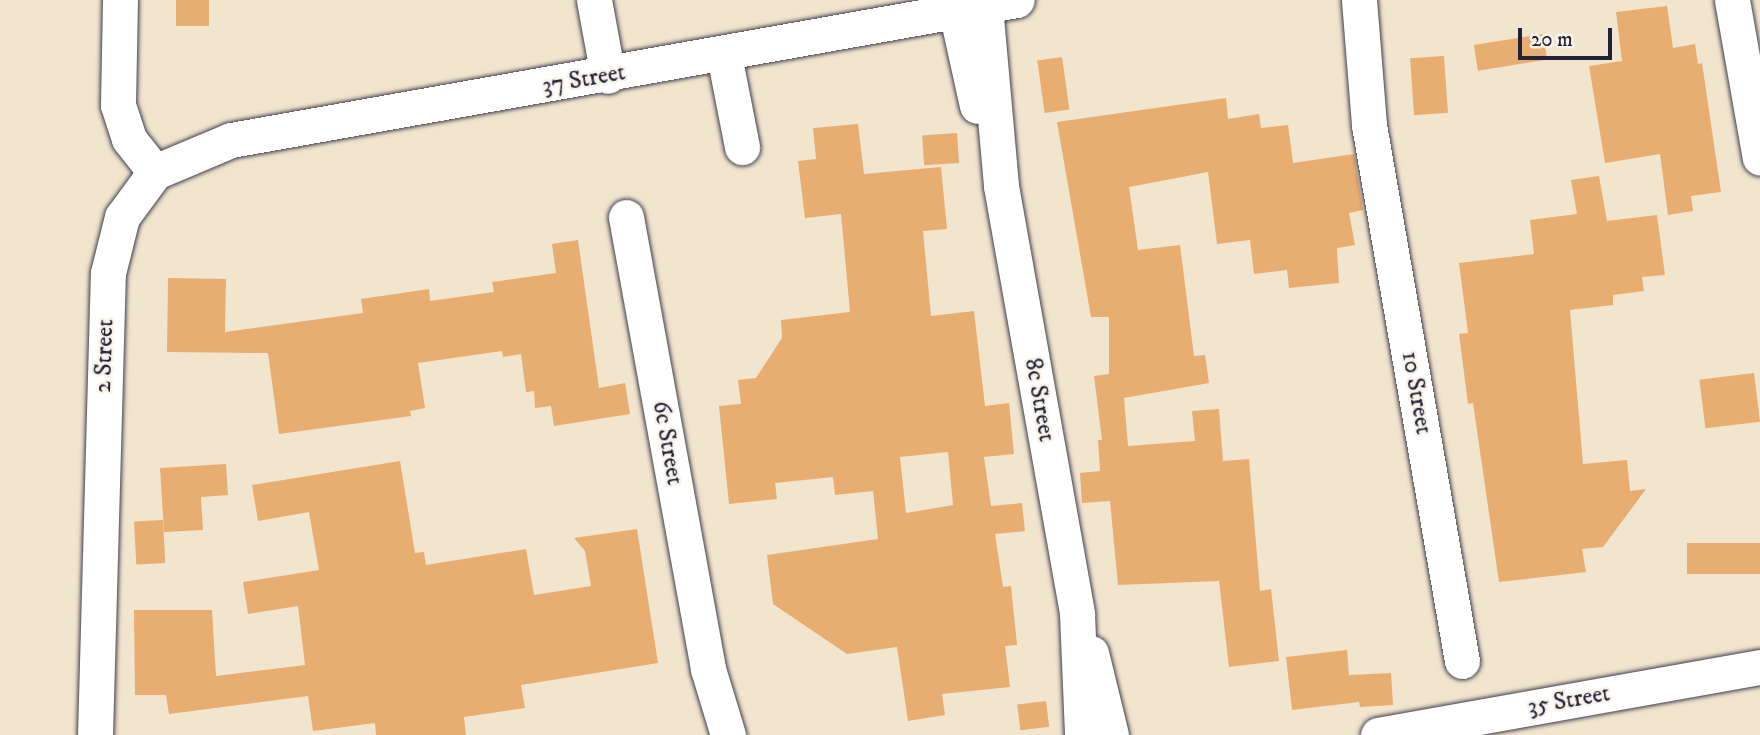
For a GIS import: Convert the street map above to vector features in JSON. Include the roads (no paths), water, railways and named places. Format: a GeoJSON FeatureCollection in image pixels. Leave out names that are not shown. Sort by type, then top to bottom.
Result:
{"type":"FeatureCollection","features":[{"type":"Feature","properties":{"kind":"street"},"geometry":{"type":"LineString","coordinates":[[120,0],[118,106],[130,139],[155,172]]}},
{"type":"Feature","properties":{"kind":"street"},"geometry":{"type":"LineString","coordinates":[[594,0],[608,76]]}},
{"type":"Feature","properties":{"kind":"street","name":"10 Street"},"geometry":{"type":"LineString","coordinates":[[1335,0],[1369,125]]}},
{"type":"Feature","properties":{"kind":"street","name":"10 Street"},"geometry":{"type":"LineString","coordinates":[[1359,0],[1369,125],[1462,661]]}},
{"type":"Feature","properties":{"kind":"street"},"geometry":{"type":"LineString","coordinates":[[1732,0],[1760,158]]}},
{"type":"Feature","properties":{"kind":"street","name":"37 Street"},"geometry":{"type":"LineString","coordinates":[[155,172],[231,140],[608,76],[986,5]]}},
{"type":"Feature","properties":{"kind":"street","name":"8c Street"},"geometry":{"type":"LineString","coordinates":[[986,5],[1001,186],[1077,614],[1111,735]]}},
{"type":"Feature","properties":{"kind":"street"},"geometry":{"type":"LineString","coordinates":[[724,54],[742,147]]}},
{"type":"Feature","properties":{"kind":"street","name":"2 Street"},"geometry":{"type":"LineString","coordinates":[[95,735],[108,273],[122,217],[155,172]]}},
{"type":"Feature","properties":{"kind":"street","name":"6c Street"},"geometry":{"type":"LineString","coordinates":[[626,217],[708,668],[728,735]]}},
{"type":"Feature","properties":{"kind":"street","name":"8c Street"},"geometry":{"type":"LineString","coordinates":[[1077,614],[1082,735]]}},
{"type":"Feature","properties":{"kind":"street","name":"35 Street"},"geometry":{"type":"LineString","coordinates":[[1378,735],[1475,727],[1760,667]]}},
{"type":"Feature","properties":{"kind":"street","name":"6c Street"},"geometry":{"type":"LineString","coordinates":[[708,668],[711,735]]}}]}
